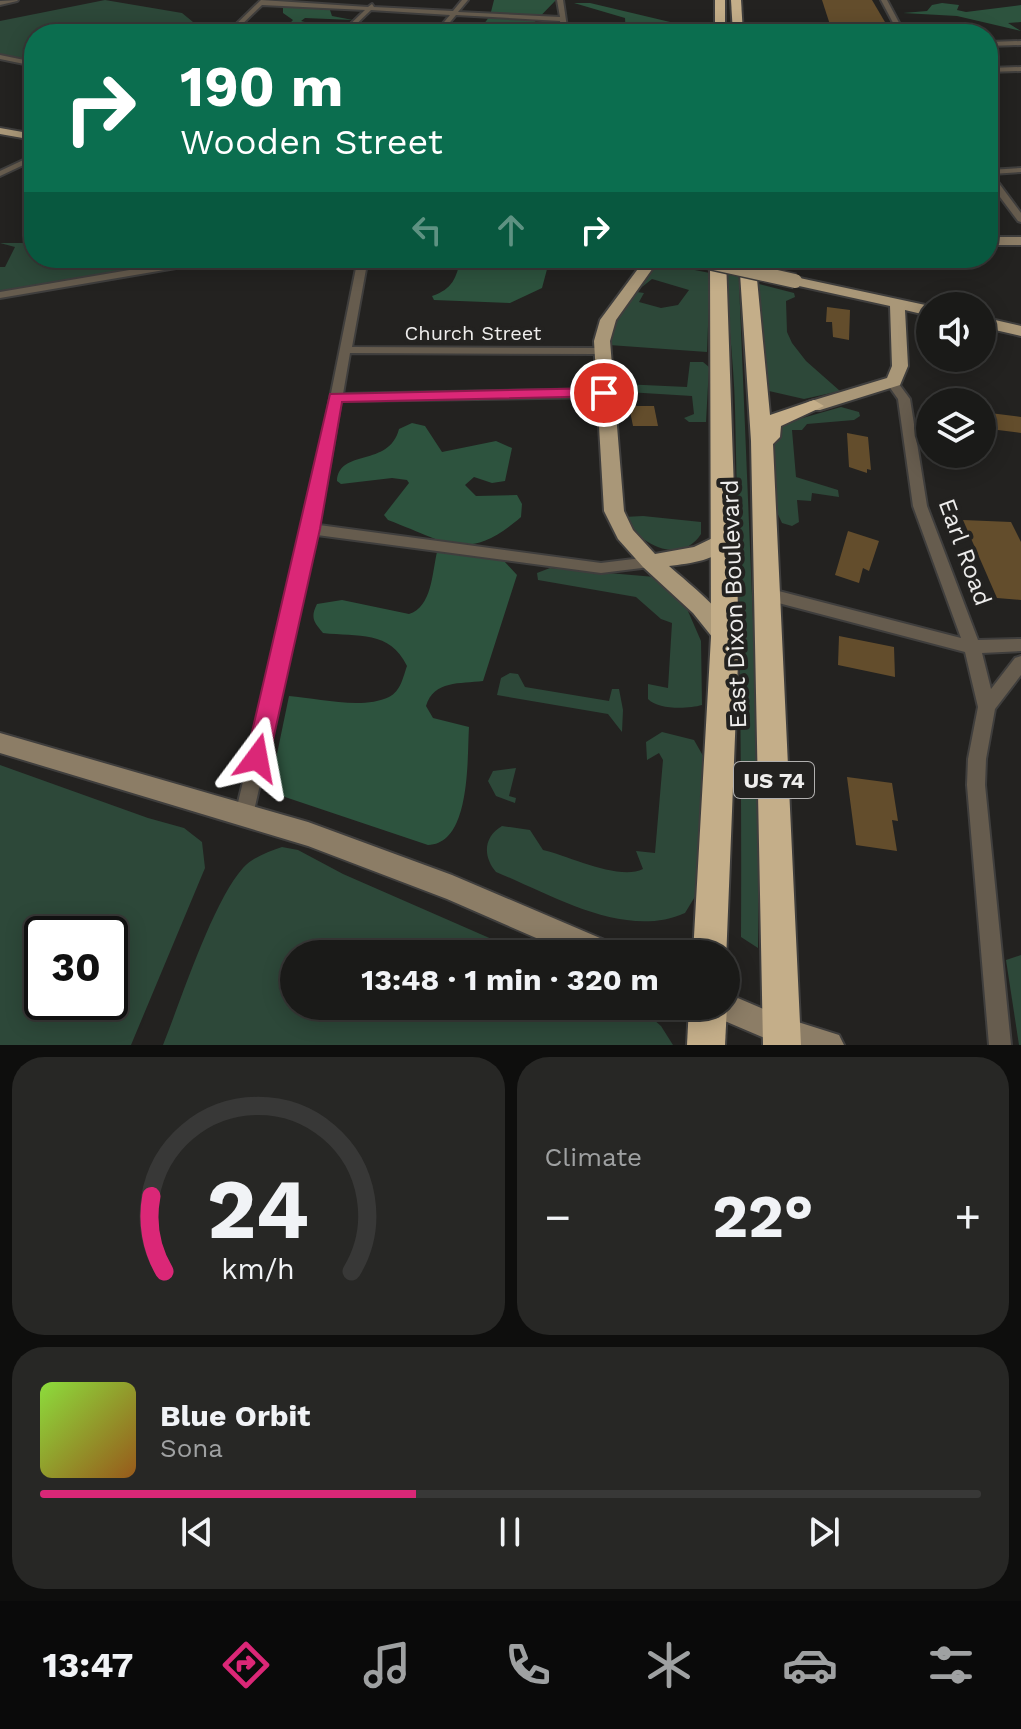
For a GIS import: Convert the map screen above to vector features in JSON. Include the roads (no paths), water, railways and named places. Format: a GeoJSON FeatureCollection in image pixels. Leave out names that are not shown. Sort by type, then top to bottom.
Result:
{"type":"FeatureCollection","features":[{"type":"Feature","properties":{"kind":"highway"},"geometry":{"type":"LineString","coordinates":[[720,0],[720,24]]}},
{"type":"Feature","properties":{"kind":"highway"},"geometry":{"type":"LineString","coordinates":[[736,0],[737,24]]}},
{"type":"Feature","properties":{"kind":"highway","name":"East Dixon Boulevard"},"geometry":{"type":"LineString","coordinates":[[712,940],[725,637],[718,268]]}},
{"type":"Feature","properties":{"kind":"highway","name":"East Dixon Boulevard"},"geometry":{"type":"LineString","coordinates":[[748,268],[762,441],[782,1038]]}},
{"type":"Feature","properties":{"kind":"highway"},"geometry":{"type":"LineString","coordinates":[[759,394],[792,405],[814,406]]}},
{"type":"Feature","properties":{"kind":"highway"},"geometry":{"type":"LineString","coordinates":[[762,441],[769,437],[771,422],[814,406]]}},
{"type":"Feature","properties":{"kind":"highway"},"geometry":{"type":"LineString","coordinates":[[706,1045],[707,1020]]}},
{"type":"Feature","properties":{"kind":"main road"},"geometry":{"type":"LineString","coordinates":[[1,131],[24,135]]}},
{"type":"Feature","properties":{"kind":"main road"},"geometry":{"type":"LineString","coordinates":[[998,241],[1021,241]]}},
{"type":"Feature","properties":{"kind":"main road"},"geometry":{"type":"LineString","coordinates":[[646,268],[608,320],[600,351],[614,511],[625,534],[650,562],[701,607],[725,637]]}},
{"type":"Feature","properties":{"kind":"main road"},"geometry":{"type":"LineString","coordinates":[[736,268],[916,308]]}},
{"type":"Feature","properties":{"kind":"main road"},"geometry":{"type":"LineString","coordinates":[[814,406],[892,382],[900,366],[897,303]]}},
{"type":"Feature","properties":{"kind":"main road"},"geometry":{"type":"LineString","coordinates":[[996,325],[1021,331]]}},
{"type":"Feature","properties":{"kind":"main road"},"geometry":{"type":"LineString","coordinates":[[650,562],[699,554],[721,541]]}},
{"type":"Feature","properties":{"kind":"main road"},"geometry":{"type":"LineString","coordinates":[[0,743],[308,834],[452,888],[572,940]]}},
{"type":"Feature","properties":{"kind":"main road"},"geometry":{"type":"LineString","coordinates":[[740,1015],[782,1038],[829,1045]]}},
{"type":"Feature","properties":{"kind":"street"},"geometry":{"type":"LineString","coordinates":[[0,3],[15,0]]}},
{"type":"Feature","properties":{"kind":"street"},"geometry":{"type":"LineString","coordinates":[[353,24],[380,0]]}},
{"type":"Feature","properties":{"kind":"street"},"geometry":{"type":"LineString","coordinates":[[446,24],[465,0]]}},
{"type":"Feature","properties":{"kind":"street"},"geometry":{"type":"LineString","coordinates":[[560,0],[564,24]]}},
{"type":"Feature","properties":{"kind":"street"},"geometry":{"type":"LineString","coordinates":[[884,0],[897,24]]}},
{"type":"Feature","properties":{"kind":"street"},"geometry":{"type":"LineString","coordinates":[[239,24],[263,1],[563,19]]}},
{"type":"Feature","properties":{"kind":"street"},"geometry":{"type":"LineString","coordinates":[[998,44],[1021,43]]}},
{"type":"Feature","properties":{"kind":"street"},"geometry":{"type":"LineString","coordinates":[[0,57],[24,62]]}},
{"type":"Feature","properties":{"kind":"street"},"geometry":{"type":"LineString","coordinates":[[998,70],[1021,69]]}},
{"type":"Feature","properties":{"kind":"street"},"geometry":{"type":"LineString","coordinates":[[0,174],[24,162]]}},
{"type":"Feature","properties":{"kind":"street"},"geometry":{"type":"LineString","coordinates":[[998,172],[1021,170]]}},
{"type":"Feature","properties":{"kind":"street"},"geometry":{"type":"LineString","coordinates":[[998,187],[1021,219]]}},
{"type":"Feature","properties":{"kind":"street"},"geometry":{"type":"LineString","coordinates":[[0,295],[158,268]]}},
{"type":"Feature","properties":{"kind":"street"},"geometry":{"type":"LineString","coordinates":[[244,815],[311,529],[361,268]]}},
{"type":"Feature","properties":{"kind":"street","name":"Church Street"},"geometry":{"type":"LineString","coordinates":[[345,350],[600,351]]}},
{"type":"Feature","properties":{"kind":"street","name":"Earl Road"},"geometry":{"type":"LineString","coordinates":[[892,382],[904,399],[920,506],[972,647],[987,707]]}},
{"type":"Feature","properties":{"kind":"street"},"geometry":{"type":"LineString","coordinates":[[335,398],[604,393]]}},
{"type":"Feature","properties":{"kind":"street"},"geometry":{"type":"LineString","coordinates":[[311,529],[601,568],[650,562]]}},
{"type":"Feature","properties":{"kind":"street"},"geometry":{"type":"LineString","coordinates":[[767,594],[972,647],[1021,645]]}},
{"type":"Feature","properties":{"kind":"street"},"geometry":{"type":"LineString","coordinates":[[1000,1045],[976,785],[987,707],[1021,663]]}}]}
